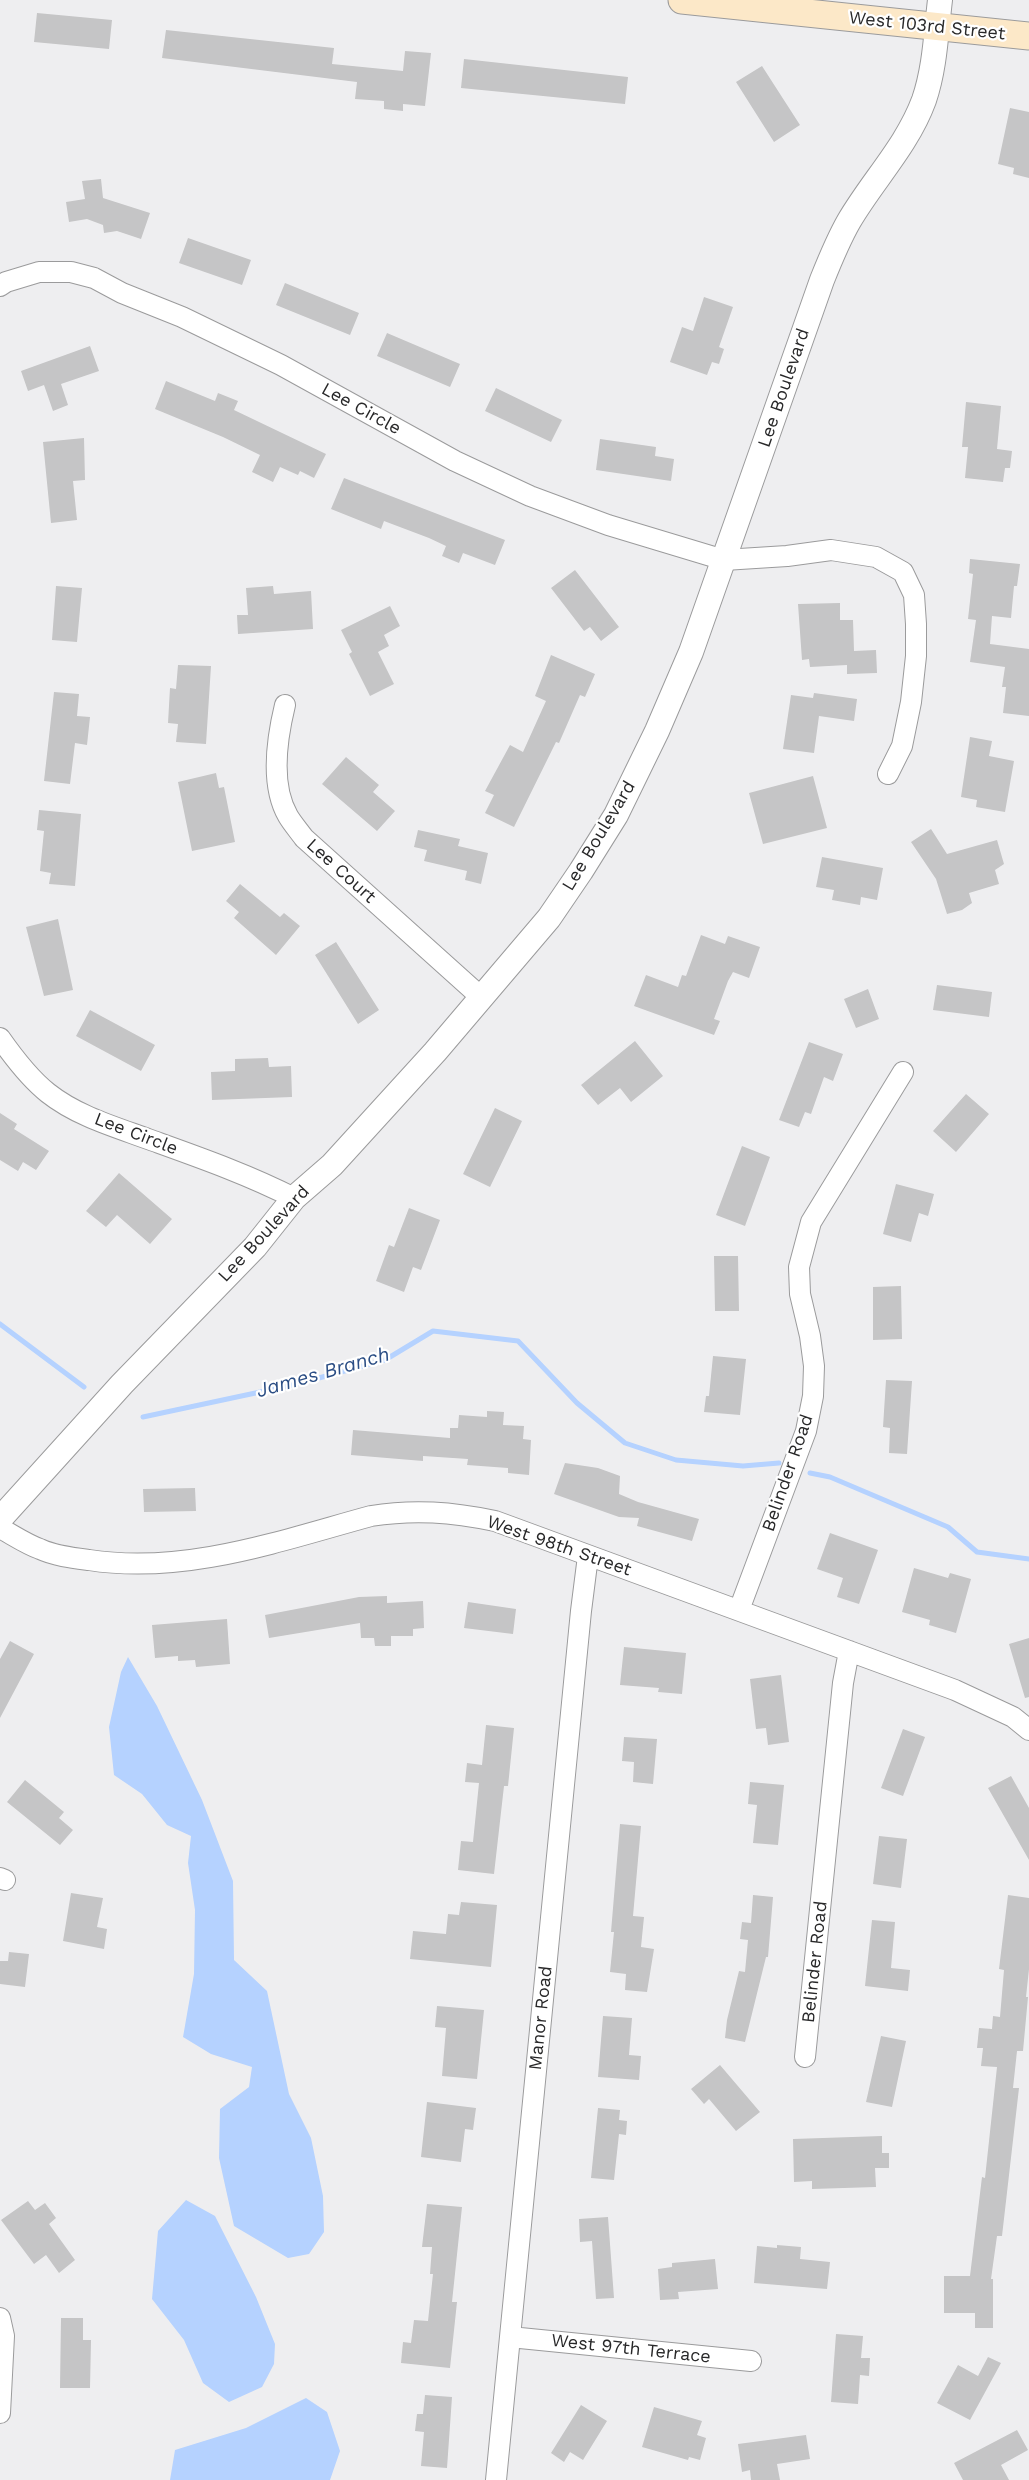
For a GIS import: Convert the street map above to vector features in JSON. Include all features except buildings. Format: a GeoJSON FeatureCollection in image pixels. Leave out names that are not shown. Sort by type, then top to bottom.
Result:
{"type":"FeatureCollection","features":[{"type":"Feature","properties":{"kind":"main road","name":"West 103rd Street"},"geometry":{"type":"LineString","coordinates":[[682,0],[1029,36]]}},
{"type":"Feature","properties":{"kind":"street","name":"Lee Boulevard"},"geometry":{"type":"LineString","coordinates":[[0,1518],[122,1384],[255,1247],[294,1198],[332,1165],[482,998],[549,918],[581,872],[616,815],[683,672],[822,280],[838,242],[864,198],[893,159],[914,124],[924,100],[931,76],[940,0]]}},
{"type":"Feature","properties":{"kind":"street","name":"Lee Circle"},"geometry":{"type":"LineString","coordinates":[[0,286],[39,272],[71,272],[94,278],[252,350],[455,461],[530,496],[608,525],[724,560]]}},
{"type":"Feature","properties":{"kind":"street"},"geometry":{"type":"LineString","coordinates":[[724,560],[831,550],[876,557],[903,572],[914,595],[916,656],[911,702],[902,746],[888,774]]}},
{"type":"Feature","properties":{"kind":"street","name":"Lee Court"},"geometry":{"type":"LineString","coordinates":[[285,705],[281,722],[278,766],[279,790],[287,815],[304,838],[482,998]]}},
{"type":"Feature","properties":{"kind":"street","name":"Lee Circle"},"geometry":{"type":"LineString","coordinates":[[0,1038],[30,1077],[49,1094],[73,1109],[103,1123],[255,1178],[294,1198]]}},
{"type":"Feature","properties":{"kind":"street","name":"Belinder Road"},"geometry":{"type":"LineString","coordinates":[[739,1610],[806,1431],[813,1396],[814,1366],[800,1294],[800,1267],[805,1240],[811,1222],[903,1072]]}},
{"type":"Feature","properties":{"kind":"street","name":"West 98th Street"},"geometry":{"type":"LineString","coordinates":[[0,1528],[41,1550],[77,1558],[137,1565],[180,1563],[237,1552],[370,1516],[392,1513],[435,1511],[495,1521],[988,1704],[1013,1717],[1029,1730]]}},
{"type":"Feature","properties":{"kind":"street","name":"Manor Road"},"geometry":{"type":"LineString","coordinates":[[496,2480],[588,1556]]}},
{"type":"Feature","properties":{"kind":"street","name":"Belinder Road"},"geometry":{"type":"LineString","coordinates":[[805,2057],[843,1683],[849,1651]]}},
{"type":"Feature","properties":{"kind":"street"},"geometry":{"type":"LineString","coordinates":[[0,2318],[4,2336],[0,2413]]}},
{"type":"Feature","properties":{"kind":"street","name":"West 97th Terrace"},"geometry":{"type":"LineString","coordinates":[[510,2337],[751,2361]]}},
{"type":"Feature","properties":{"kind":"water"},"geometry":{"type":"Polygon","coordinates":[[[128,1657],[157,1706],[202,1800],[233,1881],[234,1960],[267,1991],[289,2094],[311,2138],[323,2196],[324,2232],[309,2254],[288,2258],[234,2226],[219,2158],[220,2109],[249,2087],[252,2067],[211,2054],[183,2037],[194,1974],[195,1910],[188,1863],[191,1836],[167,1825],[142,1794],[114,1775],[109,1727],[121,1672],[128,1657]]]}},
{"type":"Feature","properties":{"kind":"water"},"geometry":{"type":"Polygon","coordinates":[[[186,2200],[215,2216],[256,2297],[275,2344],[274,2364],[262,2387],[229,2402],[203,2383],[184,2340],[152,2299],[158,2231],[186,2200]]]}},
{"type":"Feature","properties":{"kind":"water"},"geometry":{"type":"Polygon","coordinates":[[[306,2398],[327,2412],[340,2451],[330,2480],[170,2480],[175,2450],[246,2428],[306,2398]]]}},
{"type":"Feature","properties":{"kind":"waterway","name":"James Branch"},"geometry":{"type":"LineString","coordinates":[[0,1324],[84,1387]]}},
{"type":"Feature","properties":{"kind":"waterway","name":"James Branch"},"geometry":{"type":"LineString","coordinates":[[143,1417],[293,1385],[385,1360],[433,1331],[518,1341],[577,1403],[625,1443],[676,1460],[743,1466],[779,1463]]}},
{"type":"Feature","properties":{"kind":"waterway","name":"James Branch"},"geometry":{"type":"LineString","coordinates":[[810,1473],[830,1477],[948,1527],[977,1552],[1029,1559]]}}]}
